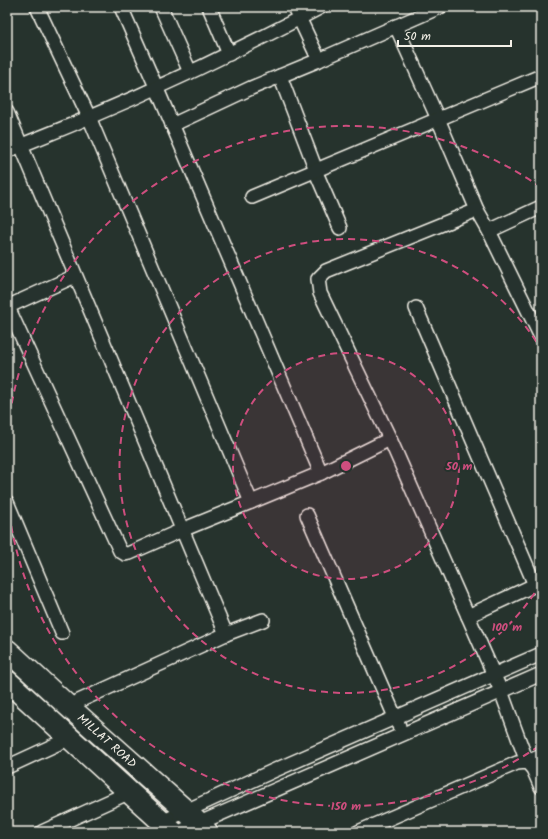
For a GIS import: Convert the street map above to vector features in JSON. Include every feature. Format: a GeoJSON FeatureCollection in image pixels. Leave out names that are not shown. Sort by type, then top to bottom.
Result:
{"type":"FeatureCollection","features":[{"type":"Feature","properties":{"kind":"main road","name":"MILLAT ROAD"},"geometry":{"type":"LineString","coordinates":[[7,650],[197,822]]}},
{"type":"Feature","properties":{"kind":"main road","name":"MILLAT ROAD"},"geometry":{"type":"LineString","coordinates":[[7,681],[171,829]]}},
{"type":"Feature","properties":{"kind":"street"},"geometry":{"type":"LineString","coordinates":[[37,7],[89,117],[251,502]]}},
{"type":"Feature","properties":{"kind":"street"},"geometry":{"type":"LineString","coordinates":[[121,7],[321,473]]}},
{"type":"Feature","properties":{"kind":"street"},"geometry":{"type":"LineString","coordinates":[[161,7],[190,72]]}},
{"type":"Feature","properties":{"kind":"street"},"geometry":{"type":"LineString","coordinates":[[209,7],[229,54]]}},
{"type":"Feature","properties":{"kind":"street"},"geometry":{"type":"LineString","coordinates":[[7,151],[156,89],[229,54],[297,13],[321,7]]}},
{"type":"Feature","properties":{"kind":"street"},"geometry":{"type":"LineString","coordinates":[[172,125],[251,88],[440,7]]}},
{"type":"Feature","properties":{"kind":"street"},"geometry":{"type":"LineString","coordinates":[[297,13],[319,60]]}},
{"type":"Feature","properties":{"kind":"street"},"geometry":{"type":"LineString","coordinates":[[396,26],[477,210],[541,338]]}},
{"type":"Feature","properties":{"kind":"street"},"geometry":{"type":"LineString","coordinates":[[280,76],[340,228]]}},
{"type":"Feature","properties":{"kind":"street"},"geometry":{"type":"LineString","coordinates":[[252,197],[317,173],[438,119],[541,76]]}},
{"type":"Feature","properties":{"kind":"street"},"geometry":{"type":"LineString","coordinates":[[7,112],[226,634]]}},
{"type":"Feature","properties":{"kind":"street"},"geometry":{"type":"LineString","coordinates":[[489,232],[541,208]]}},
{"type":"Feature","properties":{"kind":"street"},"geometry":{"type":"LineString","coordinates":[[477,210],[326,272],[318,280],[320,294],[390,439],[501,691],[527,762],[533,769],[541,787]]}},
{"type":"Feature","properties":{"kind":"street"},"geometry":{"type":"LineString","coordinates":[[75,276],[7,306],[120,551],[125,554],[321,473],[390,439]]}},
{"type":"Feature","properties":{"kind":"street"},"geometry":{"type":"LineString","coordinates":[[416,308],[538,584],[468,616]]}},
{"type":"Feature","properties":{"kind":"street"},"geometry":{"type":"LineString","coordinates":[[7,502],[62,633]]}},
{"type":"Feature","properties":{"kind":"street"},"geometry":{"type":"LineString","coordinates":[[307,515],[402,734]]}},
{"type":"Feature","properties":{"kind":"street"},"geometry":{"type":"LineString","coordinates":[[68,706],[226,634],[263,620]]}},
{"type":"Feature","properties":{"kind":"street"},"geometry":{"type":"LineString","coordinates":[[171,829],[197,822],[273,771],[541,654]]}},
{"type":"Feature","properties":{"kind":"street"},"geometry":{"type":"LineString","coordinates":[[171,829],[197,822],[280,788],[541,674]]}},
{"type":"Feature","properties":{"kind":"street"},"geometry":{"type":"LineString","coordinates":[[7,767],[70,738]]}},
{"type":"Feature","properties":{"kind":"street"},"geometry":{"type":"LineString","coordinates":[[358,832],[517,763],[527,762],[541,756]]}},
{"type":"Feature","properties":{"kind":"street"},"geometry":{"type":"LineString","coordinates":[[273,771],[280,788]]}},
{"type":"Feature","properties":{"kind":"street"},"geometry":{"type":"LineString","coordinates":[[42,832],[130,792]]}}]}
